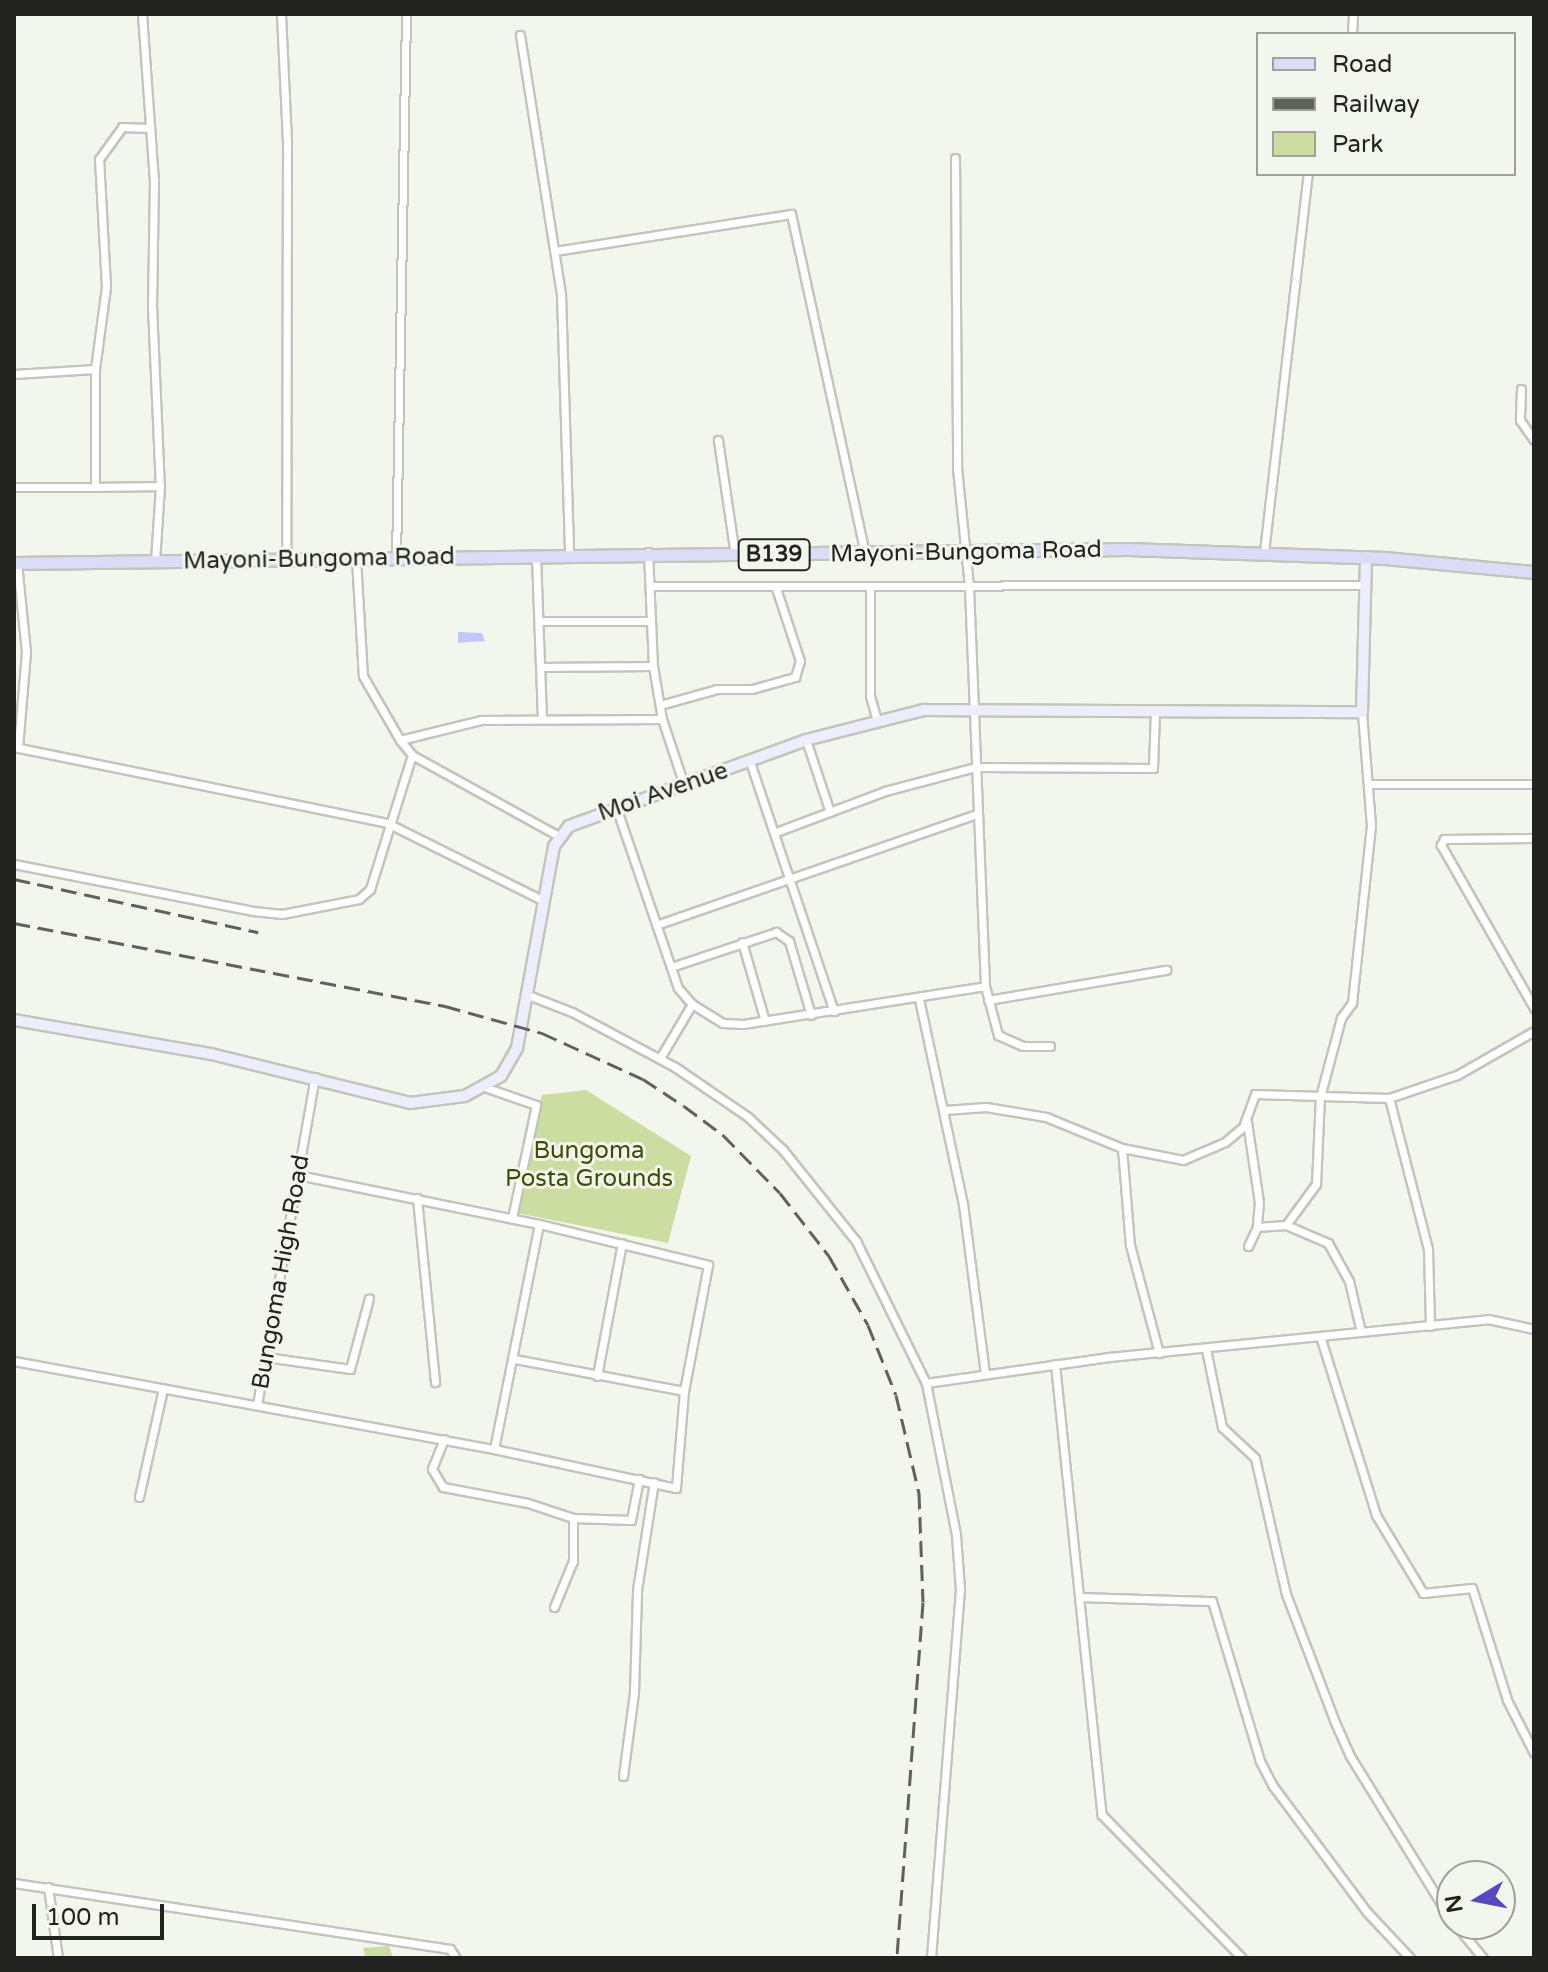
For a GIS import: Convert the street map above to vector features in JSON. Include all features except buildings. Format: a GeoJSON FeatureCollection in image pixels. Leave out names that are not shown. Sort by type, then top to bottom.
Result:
{"type":"FeatureCollection","features":[{"type":"Feature","properties":{"kind":"main road","name":"Mayoni-Bungoma Road"},"geometry":{"type":"LineString","coordinates":[[16,563],[396,560],[648,552],[735,555],[965,551],[1264,552],[1366,557],[1534,572]]}},
{"type":"Feature","properties":{"kind":"street"},"geometry":{"type":"LineString","coordinates":[[142,14],[149,128],[160,486],[155,561]]}},
{"type":"Feature","properties":{"kind":"street"},"geometry":{"type":"LineString","coordinates":[[281,14],[287,143],[286,561]]}},
{"type":"Feature","properties":{"kind":"street"},"geometry":{"type":"LineString","coordinates":[[396,560],[406,14]]}},
{"type":"Feature","properties":{"kind":"street"},"geometry":{"type":"LineString","coordinates":[[520,35],[555,251],[567,396],[569,554]]}},
{"type":"Feature","properties":{"kind":"street"},"geometry":{"type":"LineString","coordinates":[[95,487],[95,369],[106,287],[99,159],[122,127],[149,128]]}},
{"type":"Feature","properties":{"kind":"street"},"geometry":{"type":"LineString","coordinates":[[955,158],[957,468],[969,587],[985,986],[998,1035],[1023,1046],[1050,1046]]}},
{"type":"Feature","properties":{"kind":"street"},"geometry":{"type":"LineString","coordinates":[[1264,552],[1308,176]]}},
{"type":"Feature","properties":{"kind":"street"},"geometry":{"type":"LineString","coordinates":[[555,251],[791,214],[865,554]]}},
{"type":"Feature","properties":{"kind":"street"},"geometry":{"type":"LineString","coordinates":[[14,374],[95,369]]}},
{"type":"Feature","properties":{"kind":"street"},"geometry":{"type":"LineString","coordinates":[[1521,389],[1520,420],[1534,440]]}},
{"type":"Feature","properties":{"kind":"street"},"geometry":{"type":"LineString","coordinates":[[718,440],[735,555]]}},
{"type":"Feature","properties":{"kind":"street"},"geometry":{"type":"LineString","coordinates":[[14,487],[160,486]]}},
{"type":"Feature","properties":{"kind":"street"},"geometry":{"type":"LineString","coordinates":[[648,552],[653,666],[662,719],[684,785]]}},
{"type":"Feature","properties":{"kind":"street"},"geometry":{"type":"LineString","coordinates":[[536,556],[542,719]]}},
{"type":"Feature","properties":{"kind":"street"},"geometry":{"type":"LineString","coordinates":[[1366,557],[1362,712],[1364,777],[1371,784],[1534,784]]}},
{"type":"Feature","properties":{"kind":"street"},"geometry":{"type":"LineString","coordinates":[[14,1020],[114,1035],[315,1077],[410,1103],[447,1101],[487,1088],[517,1048],[559,836],[412,755],[400,740],[363,676],[356,559]]}},
{"type":"Feature","properties":{"kind":"street"},"geometry":{"type":"LineString","coordinates":[[16,563],[26,652],[16,748],[387,823],[544,901]]}},
{"type":"Feature","properties":{"kind":"street"},"geometry":{"type":"LineString","coordinates":[[650,586],[1366,585]]}},
{"type":"Feature","properties":{"kind":"street"},"geometry":{"type":"LineString","coordinates":[[870,587],[870,696],[877,721]]}},
{"type":"Feature","properties":{"kind":"street"},"geometry":{"type":"LineString","coordinates":[[660,705],[717,689],[752,689],[795,677],[800,661],[776,588]]}},
{"type":"Feature","properties":{"kind":"street"},"geometry":{"type":"LineString","coordinates":[[540,621],[650,621]]}},
{"type":"Feature","properties":{"kind":"street"},"geometry":{"type":"LineString","coordinates":[[541,667],[653,666]]}},
{"type":"Feature","properties":{"kind":"street"},"geometry":{"type":"LineString","coordinates":[[776,832],[975,767],[1153,768],[1155,707]]}},
{"type":"Feature","properties":{"kind":"street","name":"Moi Avenue"},"geometry":{"type":"LineString","coordinates":[[559,836],[580,820],[806,740],[924,710],[1155,707],[1362,712]]}},
{"type":"Feature","properties":{"kind":"street"},"geometry":{"type":"LineString","coordinates":[[400,740],[463,723],[542,719],[662,719]]}},
{"type":"Feature","properties":{"kind":"street"},"geometry":{"type":"LineString","coordinates":[[806,740],[830,812]]}},
{"type":"Feature","properties":{"kind":"street"},"geometry":{"type":"LineString","coordinates":[[14,864],[282,914],[366,895],[387,823],[412,755]]}},
{"type":"Feature","properties":{"kind":"street"},"geometry":{"type":"LineString","coordinates":[[750,762],[793,879],[834,1011]]}},
{"type":"Feature","properties":{"kind":"street"},"geometry":{"type":"LineString","coordinates":[[1286,1225],[1316,1184],[1320,1097],[1341,1018],[1352,1003],[1371,784]]}},
{"type":"Feature","properties":{"kind":"street"},"geometry":{"type":"LineString","coordinates":[[616,807],[678,988],[692,1004],[723,1023],[811,1015],[985,986]]}},
{"type":"Feature","properties":{"kind":"street"},"geometry":{"type":"LineString","coordinates":[[656,925],[977,814]]}},
{"type":"Feature","properties":{"kind":"street"},"geometry":{"type":"LineString","coordinates":[[1534,838],[1444,839],[1441,845],[1534,1008]]}},
{"type":"Feature","properties":{"kind":"street"},"geometry":{"type":"LineString","coordinates":[[671,967],[776,932],[789,941],[811,1015]]}},
{"type":"Feature","properties":{"kind":"street"},"geometry":{"type":"LineString","coordinates":[[742,942],[765,1021]]}},
{"type":"Feature","properties":{"kind":"street"},"geometry":{"type":"LineString","coordinates":[[988,1000],[1166,970]]}},
{"type":"Feature","properties":{"kind":"street"},"geometry":{"type":"LineString","coordinates":[[528,995],[572,1012],[660,1058],[748,1117],[819,1191],[879,1279],[926,1383],[956,1535],[960,1589],[931,1955],[940,1958]]}},
{"type":"Feature","properties":{"kind":"street"},"geometry":{"type":"LineString","coordinates":[[919,999],[963,1204],[985,1374]]}},
{"type":"Feature","properties":{"kind":"street"},"geometry":{"type":"LineString","coordinates":[[660,1058],[692,1004]]}},
{"type":"Feature","properties":{"kind":"street"},"geometry":{"type":"LineString","coordinates":[[1248,1246],[1257,1227],[1259,1202],[1247,1120],[1255,1094],[1389,1098],[1457,1075],[1534,1031]]}},
{"type":"Feature","properties":{"kind":"street","name":"Bungoma High Road"},"geometry":{"type":"LineString","coordinates":[[14,1361],[257,1405],[315,1077]]}},
{"type":"Feature","properties":{"kind":"street"},"geometry":{"type":"LineString","coordinates":[[487,1088],[536,1105],[512,1218]]}},
{"type":"Feature","properties":{"kind":"street"},"geometry":{"type":"LineString","coordinates":[[1389,1098],[1428,1249],[1430,1326]]}},
{"type":"Feature","properties":{"kind":"street"},"geometry":{"type":"LineString","coordinates":[[944,1110],[986,1107],[1046,1117],[1122,1148],[1183,1160],[1225,1142],[1247,1120]]}},
{"type":"Feature","properties":{"kind":"street"},"geometry":{"type":"LineString","coordinates":[[1122,1148],[1130,1245],[1159,1353]]}},
{"type":"Feature","properties":{"kind":"street"},"geometry":{"type":"LineString","coordinates":[[257,1405],[444,1439],[676,1488],[684,1391],[708,1265],[512,1218],[299,1175]]}},
{"type":"Feature","properties":{"kind":"street"},"geometry":{"type":"LineString","coordinates":[[417,1198],[435,1382]]}},
{"type":"Feature","properties":{"kind":"street"},"geometry":{"type":"LineString","coordinates":[[494,1449],[515,1359],[539,1224]]}},
{"type":"Feature","properties":{"kind":"street"},"geometry":{"type":"LineString","coordinates":[[1257,1227],[1286,1225],[1328,1243],[1349,1281],[1361,1332]]}},
{"type":"Feature","properties":{"kind":"street"},"geometry":{"type":"LineString","coordinates":[[597,1376],[622,1243]]}},
{"type":"Feature","properties":{"kind":"street"},"geometry":{"type":"LineString","coordinates":[[266,1357],[350,1369],[369,1298]]}},
{"type":"Feature","properties":{"kind":"street"},"geometry":{"type":"LineString","coordinates":[[926,1383],[1055,1364],[1488,1319],[1534,1329]]}},
{"type":"Feature","properties":{"kind":"street"},"geometry":{"type":"LineString","coordinates":[[1320,1336],[1376,1515],[1423,1593],[1472,1588],[1507,1700],[1534,1753]]}},
{"type":"Feature","properties":{"kind":"street"},"geometry":{"type":"LineString","coordinates":[[1206,1349],[1222,1427],[1255,1458],[1286,1594],[1334,1720],[1350,1756],[1436,1893]]}},
{"type":"Feature","properties":{"kind":"street"},"geometry":{"type":"LineString","coordinates":[[515,1359],[684,1391]]}},
{"type":"Feature","properties":{"kind":"street"},"geometry":{"type":"LineString","coordinates":[[1055,1364],[1104,1820],[1242,1958]]}},
{"type":"Feature","properties":{"kind":"street"},"geometry":{"type":"LineString","coordinates":[[139,1497],[163,1389]]}},
{"type":"Feature","properties":{"kind":"street"},"geometry":{"type":"LineString","coordinates":[[444,1439],[432,1469],[443,1487],[528,1503],[573,1518],[631,1520],[639,1479]]}},
{"type":"Feature","properties":{"kind":"street"},"geometry":{"type":"LineString","coordinates":[[623,1776],[634,1693],[637,1590],[654,1482]]}},
{"type":"Feature","properties":{"kind":"street"},"geometry":{"type":"LineString","coordinates":[[554,1607],[573,1561],[573,1518]]}},
{"type":"Feature","properties":{"kind":"street"},"geometry":{"type":"LineString","coordinates":[[1082,1597],[1212,1601],[1260,1761],[1273,1786],[1367,1912],[1410,1958]]}},
{"type":"Feature","properties":{"kind":"street"},"geometry":{"type":"LineString","coordinates":[[14,1883],[450,1949],[456,1958]]}},
{"type":"Feature","properties":{"kind":"street"},"geometry":{"type":"LineString","coordinates":[[48,1887],[58,1958]]}},
{"type":"Feature","properties":{"kind":"street"},"geometry":{"type":"LineString","coordinates":[[1468,1940],[1483,1958]]}},
{"type":"Feature","properties":{"kind":"green space","name":"Bungoma Posta Grounds"},"geometry":{"type":"Polygon","coordinates":[[[586,1090],[691,1156],[668,1243],[517,1213],[542,1095],[586,1090]]]}},
{"type":"Feature","properties":{"kind":"green space"},"geometry":{"type":"Polygon","coordinates":[[[389,1946],[393,1958],[366,1958],[363,1948],[389,1946]]]}},
{"type":"Feature","properties":{"kind":"water"},"geometry":{"type":"Polygon","coordinates":[[[458,632],[482,633],[485,641],[458,643],[458,632]]]}},
{"type":"Feature","properties":{"kind":"railway"},"geometry":{"type":"LineString","coordinates":[[14,879],[258,932]]}},
{"type":"Feature","properties":{"kind":"railway"},"geometry":{"type":"LineString","coordinates":[[14,923],[445,1006],[542,1033],[643,1079],[684,1106],[723,1135],[780,1193],[829,1256],[868,1325],[896,1395],[919,1493],[923,1602],[897,1958]]}}]}
